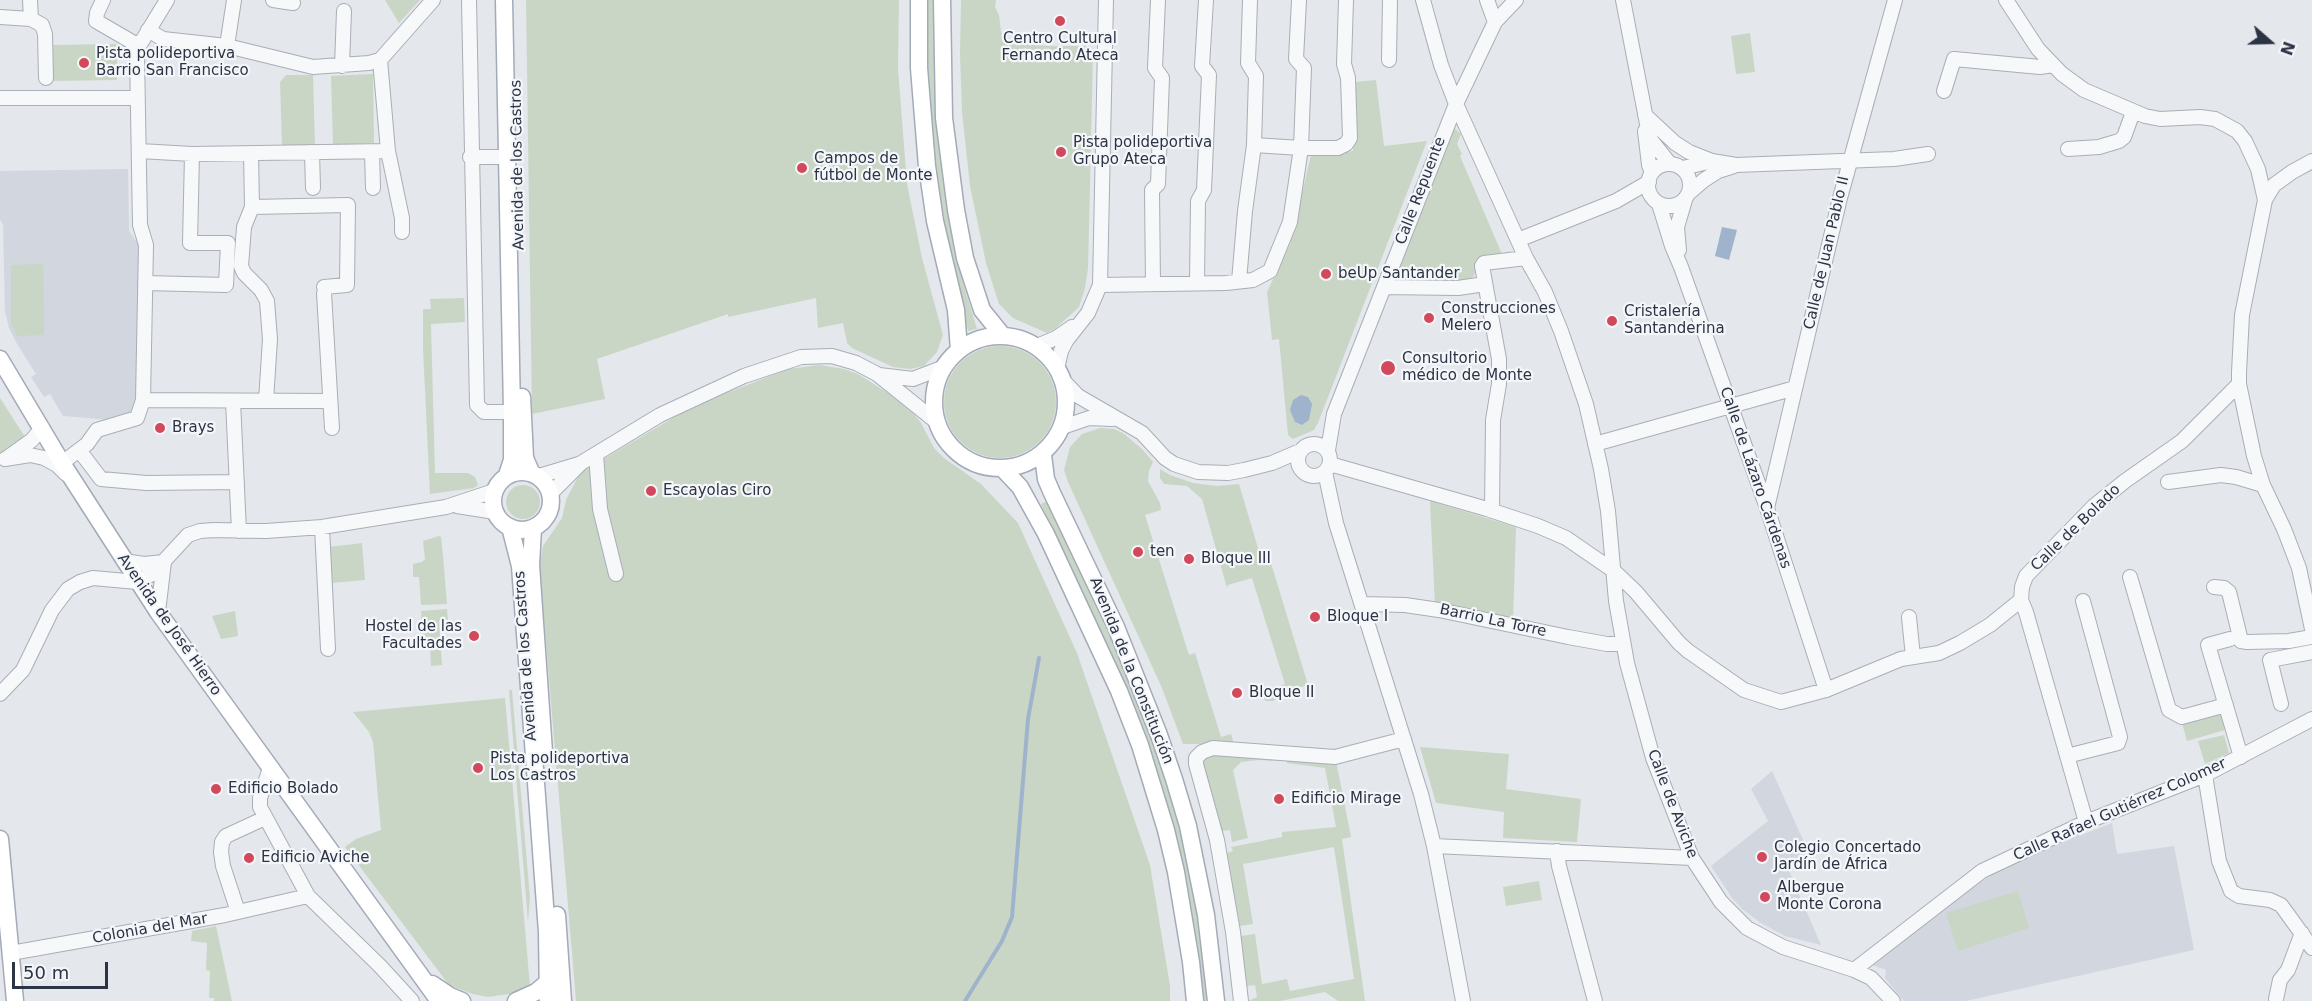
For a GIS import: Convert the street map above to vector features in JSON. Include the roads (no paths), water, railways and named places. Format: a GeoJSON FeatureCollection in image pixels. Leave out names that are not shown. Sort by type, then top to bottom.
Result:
{"type":"FeatureCollection","features":[{"type":"Feature","properties":{"kind":"main road","name":"Avenida de los Castros"},"geometry":{"type":"LineString","coordinates":[[504,0],[512,412],[512,460],[507,475]]}},
{"type":"Feature","properties":{"kind":"main road","name":"Avenida de los Castros"},"geometry":{"type":"LineString","coordinates":[[515,0],[522,396],[525,458],[535,474]]}},
{"type":"Feature","properties":{"kind":"main road"},"geometry":{"type":"LineString","coordinates":[[919,0],[919,68],[927,166],[935,221],[956,310],[959,350]]}},
{"type":"Feature","properties":{"kind":"main road"},"geometry":{"type":"LineString","coordinates":[[942,0],[944,118],[956,210],[968,267],[982,310],[1003,336]]}},
{"type":"Feature","properties":{"kind":"main road"},"geometry":{"type":"LineString","coordinates":[[1003,336],[1037,346],[1059,373],[1065,404],[1060,428],[1043,455],[1023,465],[1003,469],[980,464],[960,454],[946,439],[935,411],[935,394],[944,367],[959,350],[986,337],[1003,336]]}},
{"type":"Feature","properties":{"kind":"main road","name":"Avenida de José Hierro"},"geometry":{"type":"LineString","coordinates":[[0,359],[62,464],[137,582],[439,1001]]}},
{"type":"Feature","properties":{"kind":"main road","name":"Avenida de José Hierro"},"geometry":{"type":"LineString","coordinates":[[0,371],[33,412]]}},
{"type":"Feature","properties":{"kind":"main road","name":"Avenida de la Constitución"},"geometry":{"type":"LineString","coordinates":[[1043,455],[1046,478],[1052,493],[1116,627],[1174,779],[1188,826],[1206,915],[1216,1001]]}},
{"type":"Feature","properties":{"kind":"main road","name":"Avenida de la Constitución"},"geometry":{"type":"LineString","coordinates":[[1003,469],[1020,487],[1046,534],[1109,670],[1140,746],[1166,830],[1176,872],[1195,1001]]}},
{"type":"Feature","properties":{"kind":"main road"},"geometry":{"type":"LineString","coordinates":[[515,472],[535,474],[547,484],[551,494],[552,504],[549,514],[542,523],[533,528],[521,530],[510,527],[501,521],[495,512],[494,491],[507,475],[515,472]]}},
{"type":"Feature","properties":{"kind":"main road","name":"Avenida de los Castros"},"geometry":{"type":"LineString","coordinates":[[510,527],[520,566],[547,932],[548,1001]]}},
{"type":"Feature","properties":{"kind":"main road","name":"Avenida de los Castros"},"geometry":{"type":"LineString","coordinates":[[533,528],[531,565],[563,1001]]}},
{"type":"Feature","properties":{"kind":"main road"},"geometry":{"type":"LineString","coordinates":[[0,839],[3,919],[11,953],[15,1001]]}},
{"type":"Feature","properties":{"kind":"main road","name":"Avenida de José Hierro"},"geometry":{"type":"LineString","coordinates":[[417,971],[439,989],[462,1001]]}},
{"type":"Feature","properties":{"kind":"main road"},"geometry":{"type":"LineString","coordinates":[[516,1001],[536,992],[548,982]]}},
{"type":"Feature","properties":{"kind":"street"},"geometry":{"type":"LineString","coordinates":[[30,0],[30,19]]}},
{"type":"Feature","properties":{"kind":"street"},"geometry":{"type":"LineString","coordinates":[[62,464],[87,444],[97,430],[137,417],[143,400],[146,245],[140,225],[137,98],[139,46],[167,0]]}},
{"type":"Feature","properties":{"kind":"street"},"geometry":{"type":"LineString","coordinates":[[227,46],[234,0]]}},
{"type":"Feature","properties":{"kind":"street"},"geometry":{"type":"LineString","coordinates":[[273,0],[293,3]]}},
{"type":"Feature","properties":{"kind":"street"},"geometry":{"type":"LineString","coordinates":[[148,30],[163,39],[227,46],[313,67],[342,66],[380,60],[433,0]]}},
{"type":"Feature","properties":{"kind":"street"},"geometry":{"type":"LineString","coordinates":[[469,0],[477,405],[484,412],[512,412]]}},
{"type":"Feature","properties":{"kind":"street"},"geometry":{"type":"LineString","coordinates":[[1106,0],[1100,285],[1093,303],[1061,351],[1059,373],[1078,396],[1142,433],[1165,458],[1174,464],[1198,472],[1228,473],[1272,463],[1300,452],[1306,446],[1314,443],[1328,450],[1330,456],[1322,471],[1337,528],[1404,739],[1434,846],[1463,1001]]}},
{"type":"Feature","properties":{"kind":"street"},"geometry":{"type":"LineString","coordinates":[[1153,284],[1152,190],[1158,184],[1162,78],[1155,69],[1158,0]]}},
{"type":"Feature","properties":{"kind":"street"},"geometry":{"type":"LineString","coordinates":[[1197,283],[1198,201],[1204,190],[1209,75],[1202,66],[1206,0]]}},
{"type":"Feature","properties":{"kind":"street"},"geometry":{"type":"LineString","coordinates":[[1239,281],[1254,145],[1256,76],[1248,63],[1250,0]]}},
{"type":"Feature","properties":{"kind":"street"},"geometry":{"type":"LineString","coordinates":[[1100,285],[1253,280],[1266,275],[1274,266],[1290,222],[1301,148],[1304,68],[1296,59],[1299,0]]}},
{"type":"Feature","properties":{"kind":"street"},"geometry":{"type":"LineString","coordinates":[[1254,145],[1301,148],[1343,147],[1350,138],[1348,78],[1344,64],[1346,0]]}},
{"type":"Feature","properties":{"kind":"street"},"geometry":{"type":"LineString","coordinates":[[1389,60],[1390,0]]}},
{"type":"Feature","properties":{"kind":"street"},"geometry":{"type":"LineString","coordinates":[[1423,0],[1441,65],[1456,104]]}},
{"type":"Feature","properties":{"kind":"street"},"geometry":{"type":"LineString","coordinates":[[1487,0],[1495,22]]}},
{"type":"Feature","properties":{"kind":"street","name":"Calle Repuente"},"geometry":{"type":"LineString","coordinates":[[1328,450],[1334,414],[1456,104],[1495,22],[1516,0]]}},
{"type":"Feature","properties":{"kind":"street"},"geometry":{"type":"LineString","coordinates":[[1623,0],[1651,140],[1690,179],[1687,196]]}},
{"type":"Feature","properties":{"kind":"street","name":"Calle de Juan Pablo II"},"geometry":{"type":"LineString","coordinates":[[1767,508],[1850,159],[1894,0]]}},
{"type":"Feature","properties":{"kind":"street"},"geometry":{"type":"LineString","coordinates":[[2006,0],[2038,49],[2053,65],[2084,90],[2133,112],[2160,119],[2200,117],[2215,119],[2237,131],[2245,141],[2258,169],[2265,200]]}},
{"type":"Feature","properties":{"kind":"street"},"geometry":{"type":"LineString","coordinates":[[99,1],[96,21],[139,46]]}},
{"type":"Feature","properties":{"kind":"street"},"geometry":{"type":"LineString","coordinates":[[342,66],[344,12]]}},
{"type":"Feature","properties":{"kind":"street"},"geometry":{"type":"LineString","coordinates":[[0,17],[30,19],[42,25],[45,34],[46,78]]}},
{"type":"Feature","properties":{"kind":"street"},"geometry":{"type":"LineString","coordinates":[[1944,91],[1954,59],[2040,67],[2053,65]]}},
{"type":"Feature","properties":{"kind":"street"},"geometry":{"type":"LineString","coordinates":[[380,60],[388,151],[402,218],[402,232]]}},
{"type":"Feature","properties":{"kind":"street"},"geometry":{"type":"LineString","coordinates":[[0,98],[137,98]]}},
{"type":"Feature","properties":{"kind":"street","name":"Calle de Aviche"},"geometry":{"type":"LineString","coordinates":[[1456,104],[1526,258],[1545,292],[1586,404],[1611,528],[1623,644],[1653,758],[1692,858],[1721,902],[1748,928],[1783,947],[1854,970],[1871,978],[1893,1001]]}},
{"type":"Feature","properties":{"kind":"street"},"geometry":{"type":"LineString","coordinates":[[2068,149],[2099,147],[2119,141],[2124,137],[2133,112]]}},
{"type":"Feature","properties":{"kind":"street"},"geometry":{"type":"LineString","coordinates":[[1644,114],[1675,143],[1712,161],[1736,165],[1894,159],[1928,154]]}},
{"type":"Feature","properties":{"kind":"street"},"geometry":{"type":"LineString","coordinates":[[1644,114],[1650,193],[1656,202]]}},
{"type":"Feature","properties":{"kind":"street"},"geometry":{"type":"LineString","coordinates":[[140,151],[192,154],[388,151]]}},
{"type":"Feature","properties":{"kind":"street"},"geometry":{"type":"LineString","coordinates":[[312,152],[313,188]]}},
{"type":"Feature","properties":{"kind":"street"},"geometry":{"type":"LineString","coordinates":[[372,152],[373,188]]}},
{"type":"Feature","properties":{"kind":"street"},"geometry":{"type":"LineString","coordinates":[[251,153],[252,207],[244,227],[241,266],[267,301],[270,339],[266,401]]}},
{"type":"Feature","properties":{"kind":"street"},"geometry":{"type":"LineString","coordinates":[[146,283],[226,285],[228,243],[190,243],[192,154]]}},
{"type":"Feature","properties":{"kind":"street","name":"Avenida de los Castros"},"geometry":{"type":"LineString","coordinates":[[471,157],[507,157]]}},
{"type":"Feature","properties":{"kind":"street"},"geometry":{"type":"LineString","coordinates":[[1616,201],[1650,177],[1658,167],[1712,161]]}},
{"type":"Feature","properties":{"kind":"street"},"geometry":{"type":"LineString","coordinates":[[2312,161],[2274,185],[2265,200],[2242,315],[2240,384],[2254,456],[2263,485],[2299,568],[2312,629]]}},
{"type":"Feature","properties":{"kind":"street"},"geometry":{"type":"LineString","coordinates":[[1518,240],[1616,201],[1637,197],[1673,206],[1704,180],[1718,171],[1736,165]]}},
{"type":"Feature","properties":{"kind":"street","name":"Calle de Lázaro Cárdenas"},"geometry":{"type":"LineString","coordinates":[[1682,267],[1677,227],[1687,196]]}},
{"type":"Feature","properties":{"kind":"street","name":"Calle de Lázaro Cárdenas"},"geometry":{"type":"LineString","coordinates":[[1656,202],[1682,267],[1767,508],[1826,690]]}},
{"type":"Feature","properties":{"kind":"street"},"geometry":{"type":"LineString","coordinates":[[252,207],[348,205],[347,285],[324,290],[332,428]]}},
{"type":"Feature","properties":{"kind":"street"},"geometry":{"type":"LineString","coordinates":[[1492,511],[1493,420],[1499,384],[1499,359],[1482,266],[1484,263],[1526,258]]}},
{"type":"Feature","properties":{"kind":"street"},"geometry":{"type":"LineString","coordinates":[[1384,287],[1458,288],[1485,284]]}},
{"type":"Feature","properties":{"kind":"street"},"geometry":{"type":"LineString","coordinates":[[1037,346],[1056,338],[1079,323]]}},
{"type":"Feature","properties":{"kind":"street"},"geometry":{"type":"LineString","coordinates":[[551,494],[581,463],[660,415],[744,376],[791,360],[809,356],[832,356],[856,363],[891,378],[913,379],[944,367]]}},
{"type":"Feature","properties":{"kind":"street"},"geometry":{"type":"LineString","coordinates":[[878,374],[938,423]]}},
{"type":"Feature","properties":{"kind":"street","name":"Calle de Bolado"},"geometry":{"type":"LineString","coordinates":[[2021,600],[2026,576],[2087,512],[2125,481],[2182,441],[2240,384]]}},
{"type":"Feature","properties":{"kind":"street"},"geometry":{"type":"LineString","coordinates":[[1595,444],[1795,388]]}},
{"type":"Feature","properties":{"kind":"street"},"geometry":{"type":"LineString","coordinates":[[143,400],[330,401]]}},
{"type":"Feature","properties":{"kind":"street"},"geometry":{"type":"LineString","coordinates":[[233,401],[238,531]]}},
{"type":"Feature","properties":{"kind":"street","name":"Calle Repuente"},"geometry":{"type":"LineString","coordinates":[[1314,443],[1334,414]]}},
{"type":"Feature","properties":{"kind":"street"},"geometry":{"type":"LineString","coordinates":[[1060,428],[1089,418],[1120,420]]}},
{"type":"Feature","properties":{"kind":"street","name":"Avenida de José Hierro"},"geometry":{"type":"LineString","coordinates":[[3,460],[32,440],[42,428]]}},
{"type":"Feature","properties":{"kind":"street"},"geometry":{"type":"LineString","coordinates":[[79,450],[101,479],[146,483],[237,482]]}},
{"type":"Feature","properties":{"kind":"street"},"geometry":{"type":"LineString","coordinates":[[1299,467],[1300,452]]}},
{"type":"Feature","properties":{"kind":"street"},"geometry":{"type":"LineString","coordinates":[[596,454],[600,509],[616,574]]}},
{"type":"Feature","properties":{"kind":"street","name":"Avenida de José Hierro"},"geometry":{"type":"LineString","coordinates":[[3,460],[30,455],[44,458],[57,465],[73,480]]}},
{"type":"Feature","properties":{"kind":"street"},"geometry":{"type":"LineString","coordinates":[[535,474],[581,463]]}},
{"type":"Feature","properties":{"kind":"street"},"geometry":{"type":"LineString","coordinates":[[1272,463],[1299,467],[1305,473],[1322,471],[1492,511],[1566,538],[1614,571],[1636,592],[1679,643],[1744,690],[1781,702],[1826,690],[1901,659],[1939,653],[1960,644],[1990,625],[2021,600],[2086,822]]}},
{"type":"Feature","properties":{"kind":"street"},"geometry":{"type":"LineString","coordinates":[[2168,482],[2222,475],[2263,485]]}},
{"type":"Feature","properties":{"kind":"street"},"geometry":{"type":"LineString","coordinates":[[0,694],[23,670],[52,610],[68,589],[93,578],[137,582],[152,574],[188,535],[207,531],[322,527],[455,505],[494,491]]}},
{"type":"Feature","properties":{"kind":"street"},"geometry":{"type":"LineString","coordinates":[[455,505],[495,512]]}},
{"type":"Feature","properties":{"kind":"street"},"geometry":{"type":"LineString","coordinates":[[322,527],[328,649]]}},
{"type":"Feature","properties":{"kind":"street"},"geometry":{"type":"LineString","coordinates":[[1325,537],[1337,528]]}},
{"type":"Feature","properties":{"kind":"street"},"geometry":{"type":"LineString","coordinates":[[124,561],[144,564],[164,562]]}},
{"type":"Feature","properties":{"kind":"street"},"geometry":{"type":"LineString","coordinates":[[158,612],[164,562]]}},
{"type":"Feature","properties":{"kind":"street"},"geometry":{"type":"LineString","coordinates":[[2130,577],[2169,710],[2182,717],[2226,705]]}},
{"type":"Feature","properties":{"kind":"street"},"geometry":{"type":"LineString","coordinates":[[2214,587],[2224,588],[2229,592],[2241,641],[2289,641],[2312,638]]}},
{"type":"Feature","properties":{"kind":"street"},"geometry":{"type":"LineString","coordinates":[[2067,756],[2118,743],[2120,737],[2083,601]]}},
{"type":"Feature","properties":{"kind":"street","name":"Barrio La Torre"},"geometry":{"type":"LineString","coordinates":[[1362,604],[1405,605],[1439,610],[1568,637],[1607,644],[1623,644]]}},
{"type":"Feature","properties":{"kind":"street"},"geometry":{"type":"LineString","coordinates":[[1909,617],[1913,657]]}},
{"type":"Feature","properties":{"kind":"street","name":"Calle Rafael Gutiérrez Colomer"},"geometry":{"type":"LineString","coordinates":[[2230,639],[2208,645],[2241,757]]}},
{"type":"Feature","properties":{"kind":"street"},"geometry":{"type":"LineString","coordinates":[[2281,704],[2270,660],[2312,652]]}},
{"type":"Feature","properties":{"kind":"street","name":"Calle Rafael Gutiérrez Colomer"},"geometry":{"type":"LineString","coordinates":[[1854,970],[1982,871],[2086,822],[2205,776],[2312,719]]}},
{"type":"Feature","properties":{"kind":"street"},"geometry":{"type":"LineString","coordinates":[[1241,1001],[1233,933],[1217,840],[1196,758],[1202,752],[1213,748],[1335,757],[1404,739]]}},
{"type":"Feature","properties":{"kind":"street"},"geometry":{"type":"LineString","coordinates":[[270,768],[260,798],[260,807],[308,896],[367,952],[412,1001]]}},
{"type":"Feature","properties":{"kind":"street"},"geometry":{"type":"LineString","coordinates":[[2205,776],[2219,861],[2231,891],[2239,896],[2270,900],[2282,905],[2312,948]]}},
{"type":"Feature","properties":{"kind":"street"},"geometry":{"type":"LineString","coordinates":[[265,818],[226,836],[222,842],[220,852],[223,866],[238,912],[308,896]]}},
{"type":"Feature","properties":{"kind":"street"},"geometry":{"type":"LineString","coordinates":[[1434,846],[1692,858]]}},
{"type":"Feature","properties":{"kind":"street"},"geometry":{"type":"LineString","coordinates":[[1557,851],[1595,1001]]}},
{"type":"Feature","properties":{"kind":"street","name":"Colonia del Mar"},"geometry":{"type":"LineString","coordinates":[[11,953],[238,912]]}},
{"type":"Feature","properties":{"kind":"street"},"geometry":{"type":"LineString","coordinates":[[2276,999],[2280,980],[2288,970],[2302,933]]}},
{"type":"Feature","properties":{"kind":"water"},"geometry":{"type":"Polygon","coordinates":[[[1722,227],[1737,230],[1729,260],[1715,256],[1722,227]]]}},
{"type":"Feature","properties":{"kind":"water"},"geometry":{"type":"Polygon","coordinates":[[[1301,395],[1308,397],[1312,404],[1309,420],[1302,425],[1295,422],[1290,410],[1293,400],[1301,395]]]}},
{"type":"Feature","properties":{"kind":"waterway"},"geometry":{"type":"LineString","coordinates":[[965,1001],[1002,941],[1012,917],[1028,719],[1039,658]]}},
{"type":"Feature","properties":{"kind":"place","name":"Centro Cultural Fernando Ateca"},"geometry":{"type":"Point","coordinates":[1060,21]}},
{"type":"Feature","properties":{"kind":"place","name":"Pista polideportiva Barrio San Francisco"},"geometry":{"type":"Point","coordinates":[84,63]}},
{"type":"Feature","properties":{"kind":"place","name":"Pista polideportiva Grupo Ateca"},"geometry":{"type":"Point","coordinates":[1061,152]}},
{"type":"Feature","properties":{"kind":"place","name":"Campos de fútbol de Monte"},"geometry":{"type":"Point","coordinates":[802,168]}},
{"type":"Feature","properties":{"kind":"place","name":"beUp Santander"},"geometry":{"type":"Point","coordinates":[1326,274]}},
{"type":"Feature","properties":{"kind":"place","name":"Construcciones Melero"},"geometry":{"type":"Point","coordinates":[1429,318]}},
{"type":"Feature","properties":{"kind":"place","name":"Cristalería Santanderina"},"geometry":{"type":"Point","coordinates":[1612,321]}},
{"type":"Feature","properties":{"kind":"place","name":"Consultorio médico de Monte"},"geometry":{"type":"Point","coordinates":[1388,368]}},
{"type":"Feature","properties":{"kind":"place","name":"Brays"},"geometry":{"type":"Point","coordinates":[160,428]}},
{"type":"Feature","properties":{"kind":"place","name":"Escayolas Ciro"},"geometry":{"type":"Point","coordinates":[651,491]}},
{"type":"Feature","properties":{"kind":"place","name":"ten"},"geometry":{"type":"Point","coordinates":[1138,552]}},
{"type":"Feature","properties":{"kind":"place","name":"Bloque III"},"geometry":{"type":"Point","coordinates":[1189,559]}},
{"type":"Feature","properties":{"kind":"place","name":"Bloque I"},"geometry":{"type":"Point","coordinates":[1315,617]}},
{"type":"Feature","properties":{"kind":"place","name":"Hostel de las Facultades"},"geometry":{"type":"Point","coordinates":[474,636]}},
{"type":"Feature","properties":{"kind":"place","name":"Bloque II"},"geometry":{"type":"Point","coordinates":[1237,693]}},
{"type":"Feature","properties":{"kind":"place","name":"Pista polideportiva Los Castros"},"geometry":{"type":"Point","coordinates":[478,768]}},
{"type":"Feature","properties":{"kind":"place","name":"Edificio Bolado"},"geometry":{"type":"Point","coordinates":[216,789]}},
{"type":"Feature","properties":{"kind":"place","name":"Edificio Mirage"},"geometry":{"type":"Point","coordinates":[1279,799]}},
{"type":"Feature","properties":{"kind":"place","name":"Colegio Concertado Jardín de África"},"geometry":{"type":"Point","coordinates":[1762,857]}},
{"type":"Feature","properties":{"kind":"place","name":"Edificio Aviche"},"geometry":{"type":"Point","coordinates":[249,858]}},
{"type":"Feature","properties":{"kind":"place","name":"Albergue Monte Corona"},"geometry":{"type":"Point","coordinates":[1765,897]}}]}
